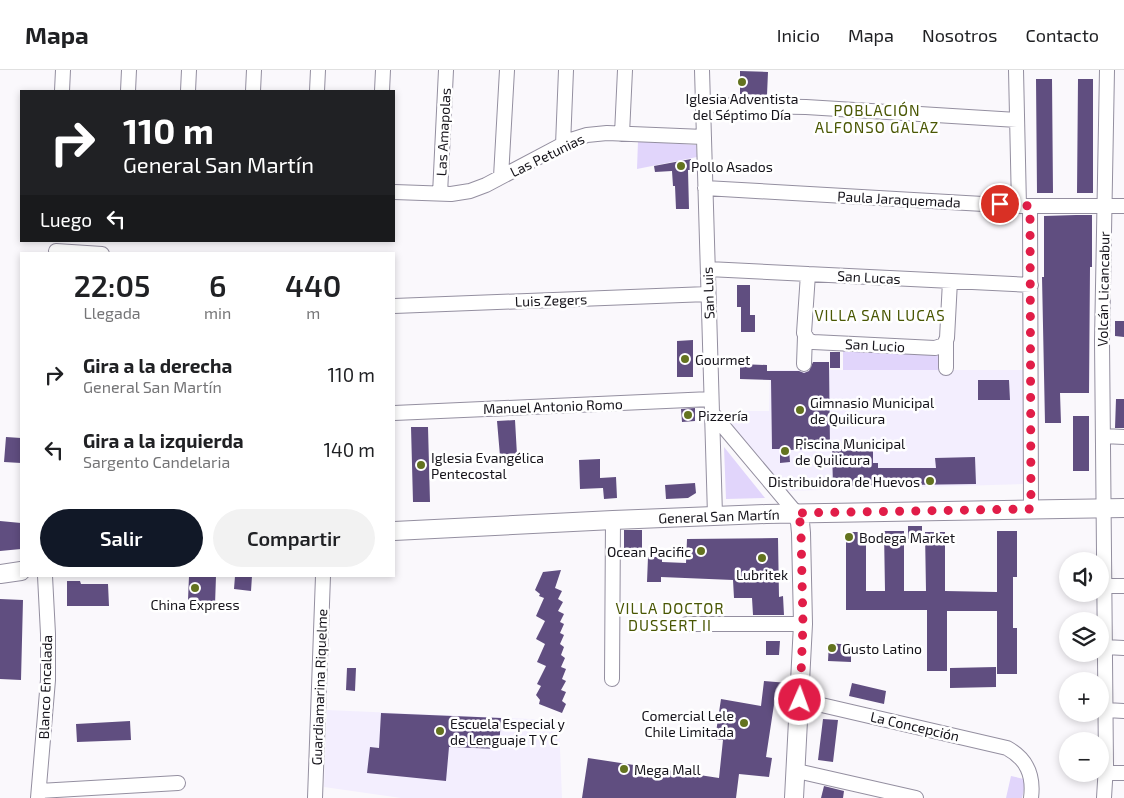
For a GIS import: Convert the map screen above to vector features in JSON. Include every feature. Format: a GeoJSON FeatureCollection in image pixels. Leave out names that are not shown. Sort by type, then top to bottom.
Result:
{"type":"FeatureCollection","features":[{"type":"Feature","properties":{"kind":"main road","name":"General San Martín"},"geometry":{"type":"LineString","coordinates":[[395,531],[715,515],[1124,508]]}},
{"type":"Feature","properties":{"kind":"main road"},"geometry":{"type":"LineString","coordinates":[[794,798],[797,771],[803,624],[801,533],[800,522],[796,513]]}},
{"type":"Feature","properties":{"kind":"main road"},"geometry":{"type":"LineString","coordinates":[[0,574],[20,572]]}},
{"type":"Feature","properties":{"kind":"street"},"geometry":{"type":"LineString","coordinates":[[62,90],[63,70]]}},
{"type":"Feature","properties":{"kind":"street"},"geometry":{"type":"LineString","coordinates":[[128,90],[129,70]]}},
{"type":"Feature","properties":{"kind":"street"},"geometry":{"type":"LineString","coordinates":[[188,90],[189,70]]}},
{"type":"Feature","properties":{"kind":"street"},"geometry":{"type":"LineString","coordinates":[[253,90],[254,70]]}},
{"type":"Feature","properties":{"kind":"street"},"geometry":{"type":"LineString","coordinates":[[317,90],[318,70]]}},
{"type":"Feature","properties":{"kind":"street"},"geometry":{"type":"LineString","coordinates":[[382,90],[383,70]]}},
{"type":"Feature","properties":{"kind":"street","name":"Las Amapolas"},"geometry":{"type":"LineString","coordinates":[[440,194],[446,70]]}},
{"type":"Feature","properties":{"kind":"street"},"geometry":{"type":"LineString","coordinates":[[501,177],[507,70]]}},
{"type":"Feature","properties":{"kind":"street"},"geometry":{"type":"LineString","coordinates":[[563,145],[566,70]]}},
{"type":"Feature","properties":{"kind":"street"},"geometry":{"type":"LineString","coordinates":[[622,134],[624,70]]}},
{"type":"Feature","properties":{"kind":"street","name":"San Luis"},"geometry":{"type":"LineString","coordinates":[[702,70],[715,515]]}},
{"type":"Feature","properties":{"kind":"street"},"geometry":{"type":"LineString","coordinates":[[1016,70],[1017,120],[1030,285],[1031,509]]}},
{"type":"Feature","properties":{"kind":"street","name":"Volcán Licancabur"},"geometry":{"type":"LineString","coordinates":[[1104,552],[1102,340],[1107,70]]}},
{"type":"Feature","properties":{"kind":"street"},"geometry":{"type":"LineString","coordinates":[[703,105],[806,107],[1017,120]]}},
{"type":"Feature","properties":{"kind":"street","name":"Las Petunias"},"geometry":{"type":"LineString","coordinates":[[395,192],[440,194],[470,191],[587,135],[622,134],[704,137]]}},
{"type":"Feature","properties":{"kind":"street","name":"Paula Jaraquemada"},"geometry":{"type":"LineString","coordinates":[[705,188],[1025,206],[1124,206]]}},
{"type":"Feature","properties":{"kind":"street"},"geometry":{"type":"LineString","coordinates":[[56,249],[84,252]]}},
{"type":"Feature","properties":{"kind":"street","name":"San Lucas"},"geometry":{"type":"LineString","coordinates":[[708,269],[1030,285]]}},
{"type":"Feature","properties":{"kind":"street"},"geometry":{"type":"LineString","coordinates":[[804,364],[808,274]]}},
{"type":"Feature","properties":{"kind":"street"},"geometry":{"type":"LineString","coordinates":[[946,368],[945,343],[950,281]]}},
{"type":"Feature","properties":{"kind":"street","name":"Luis Zegers"},"geometry":{"type":"LineString","coordinates":[[395,306],[708,294]]}},
{"type":"Feature","properties":{"kind":"street","name":"San Lucio"},"geometry":{"type":"LineString","coordinates":[[806,337],[813,342],[935,348],[945,343]]}},
{"type":"Feature","properties":{"kind":"street"},"geometry":{"type":"LineString","coordinates":[[712,406],[796,513]]}},
{"type":"Feature","properties":{"kind":"street","name":"Manuel Antonio Romo"},"geometry":{"type":"LineString","coordinates":[[395,413],[712,406]]}},
{"type":"Feature","properties":{"kind":"street"},"geometry":{"type":"LineString","coordinates":[[1103,436],[1124,437]]}},
{"type":"Feature","properties":{"kind":"street"},"geometry":{"type":"LineString","coordinates":[[612,679],[613,520]]}},
{"type":"Feature","properties":{"kind":"street","name":"Blanco Encalada"},"geometry":{"type":"LineString","coordinates":[[38,794],[48,680],[45,577]]}},
{"type":"Feature","properties":{"kind":"street","name":"Guardiamarina Riquelme"},"geometry":{"type":"LineString","coordinates":[[315,798],[323,577]]}},
{"type":"Feature","properties":{"kind":"street"},"geometry":{"type":"LineString","coordinates":[[1109,586],[1124,586]]}},
{"type":"Feature","properties":{"kind":"street"},"geometry":{"type":"LineString","coordinates":[[687,624],[803,624]]}},
{"type":"Feature","properties":{"kind":"street"},"geometry":{"type":"LineString","coordinates":[[1109,647],[1124,648]]}},
{"type":"Feature","properties":{"kind":"street","name":"La Concepción"},"geometry":{"type":"LineString","coordinates":[[800,700],[1007,748],[1026,763],[1031,779],[1031,798]]}},
{"type":"Feature","properties":{"kind":"street"},"geometry":{"type":"LineString","coordinates":[[1109,710],[1124,711]]}},
{"type":"Feature","properties":{"kind":"street"},"geometry":{"type":"LineString","coordinates":[[1109,769],[1124,773]]}},
{"type":"Feature","properties":{"kind":"street"},"geometry":{"type":"LineString","coordinates":[[797,771],[881,794],[916,798]]}},
{"type":"Feature","properties":{"kind":"street","name":"Volcán Licancabur"},"geometry":{"type":"LineString","coordinates":[[1104,782],[1104,798]]}},
{"type":"Feature","properties":{"kind":"street"},"geometry":{"type":"LineString","coordinates":[[38,794],[178,783]]}},
{"type":"Feature","properties":{"kind":"shaded area"},"geometry":{"type":"Polygon","coordinates":[[[638,141],[696,145],[697,157],[637,169],[638,141]]]}},
{"type":"Feature","properties":{"kind":"shaded area"},"geometry":{"type":"Polygon","coordinates":[[[843,347],[940,351],[943,370],[843,370],[843,347]]]}},
{"type":"Feature","properties":{"kind":"shaded area"},"geometry":{"type":"Polygon","coordinates":[[[770,370],[1024,370],[1023,484],[785,491],[730,424],[730,411],[769,411],[770,370]]]}},
{"type":"Feature","properties":{"kind":"shaded area"},"geometry":{"type":"Polygon","coordinates":[[[724,447],[765,498],[726,499],[724,447]]]}},
{"type":"Feature","properties":{"kind":"shaded area"},"geometry":{"type":"Polygon","coordinates":[[[327,710],[531,719],[559,723],[562,798],[401,798],[324,787],[327,710]]]}},
{"type":"Feature","properties":{"kind":"shaded area"},"geometry":{"type":"Polygon","coordinates":[[[1011,776],[1026,781],[1022,798],[1006,798],[1011,776]]]}},
{"type":"Feature","properties":{"kind":"building"},"geometry":{"type":"Polygon","coordinates":[[[740,71],[768,72],[767,95],[740,94],[740,71]]]}},
{"type":"Feature","properties":{"kind":"building"},"geometry":{"type":"Polygon","coordinates":[[[1036,79],[1052,79],[1053,193],[1037,193],[1036,79]]]}},
{"type":"Feature","properties":{"kind":"building"},"geometry":{"type":"Polygon","coordinates":[[[1078,79],[1093,79],[1093,193],[1077,193],[1078,79]]]}},
{"type":"Feature","properties":{"kind":"building"},"geometry":{"type":"Polygon","coordinates":[[[691,159],[691,170],[688,170],[689,209],[676,209],[672,171],[655,172],[654,166],[691,159]]]}},
{"type":"Feature","properties":{"kind":"building"},"geometry":{"type":"Polygon","coordinates":[[[1092,215],[1089,393],[1060,393],[1061,423],[1045,423],[1042,277],[1044,277],[1044,216],[1092,215]]]}},
{"type":"Feature","properties":{"kind":"building"},"geometry":{"type":"Polygon","coordinates":[[[737,285],[750,285],[750,315],[755,315],[755,332],[741,332],[741,307],[737,307],[737,285]]]}},
{"type":"Feature","properties":{"kind":"building"},"geometry":{"type":"Polygon","coordinates":[[[1115,321],[1124,321],[1124,337],[1115,336],[1115,321]]]}},
{"type":"Feature","properties":{"kind":"building"},"geometry":{"type":"Polygon","coordinates":[[[693,340],[693,377],[677,377],[677,341],[693,340]]]}},
{"type":"Feature","properties":{"kind":"building"},"geometry":{"type":"Polygon","coordinates":[[[830,352],[840,352],[840,368],[830,368],[830,352]]]}},
{"type":"Feature","properties":{"kind":"building","name":"Gimnasio Municipal de Quilicura"},"geometry":{"type":"Polygon","coordinates":[[[813,362],[829,362],[830,448],[789,450],[790,462],[780,463],[780,449],[772,449],[771,380],[740,379],[740,364],[767,365],[767,371],[799,371],[804,373],[809,371],[813,362]]]}},
{"type":"Feature","properties":{"kind":"building"},"geometry":{"type":"Polygon","coordinates":[[[978,380],[1009,380],[1010,400],[978,400],[978,380]]]}},
{"type":"Feature","properties":{"kind":"building"},"geometry":{"type":"Polygon","coordinates":[[[1116,399],[1124,399],[1124,428],[1115,428],[1116,399]]]}},
{"type":"Feature","properties":{"kind":"building","name":"Pizzería"},"geometry":{"type":"Polygon","coordinates":[[[695,408],[695,421],[682,422],[681,409],[695,408]]]}},
{"type":"Feature","properties":{"kind":"building"},"geometry":{"type":"Polygon","coordinates":[[[1073,416],[1089,416],[1089,471],[1073,471],[1073,416]]]}},
{"type":"Feature","properties":{"kind":"building"},"geometry":{"type":"Polygon","coordinates":[[[515,420],[517,455],[500,456],[497,421],[515,420]]]}},
{"type":"Feature","properties":{"kind":"building","name":"Iglesia Evangélica Pentecostal"},"geometry":{"type":"Polygon","coordinates":[[[411,427],[428,427],[430,502],[413,502],[411,427]]]}},
{"type":"Feature","properties":{"kind":"building"},"geometry":{"type":"Polygon","coordinates":[[[6,437],[20,438],[20,463],[4,462],[6,437]]]}},
{"type":"Feature","properties":{"kind":"building"},"geometry":{"type":"Polygon","coordinates":[[[832,449],[873,449],[873,463],[878,463],[878,468],[936,468],[935,458],[975,457],[976,484],[833,486],[832,449]]]}},
{"type":"Feature","properties":{"kind":"building"},"geometry":{"type":"Polygon","coordinates":[[[600,459],[600,478],[616,477],[617,498],[604,499],[603,488],[580,489],[579,460],[600,459]]]}},
{"type":"Feature","properties":{"kind":"building"},"geometry":{"type":"Polygon","coordinates":[[[695,483],[696,493],[688,498],[666,499],[665,485],[695,483]]]}},
{"type":"Feature","properties":{"kind":"building"},"geometry":{"type":"Polygon","coordinates":[[[0,521],[20,523],[20,549],[0,551],[0,521]]]}},
{"type":"Feature","properties":{"kind":"building"},"geometry":{"type":"Polygon","coordinates":[[[908,526],[922,526],[922,539],[908,539],[908,526]]]}},
{"type":"Feature","properties":{"kind":"building"},"geometry":{"type":"Polygon","coordinates":[[[624,530],[642,530],[642,549],[624,549],[624,530]]]}},
{"type":"Feature","properties":{"kind":"building"},"geometry":{"type":"Polygon","coordinates":[[[884,531],[904,531],[904,591],[926,591],[925,532],[945,532],[945,591],[997,592],[997,531],[1017,531],[1017,577],[1013,577],[1013,628],[1017,628],[1017,674],[997,674],[997,611],[947,611],[947,671],[927,671],[927,610],[846,610],[846,532],[866,532],[866,591],[885,591],[884,531]]]}},
{"type":"Feature","properties":{"kind":"building"},"geometry":{"type":"Polygon","coordinates":[[[778,538],[779,597],[783,596],[784,615],[753,615],[752,598],[734,598],[733,580],[661,577],[661,582],[647,582],[648,557],[662,557],[662,562],[686,563],[687,539],[778,538]]]}},
{"type":"Feature","properties":{"kind":"building"},"geometry":{"type":"Polygon","coordinates":[[[561,570],[555,588],[562,591],[558,599],[563,602],[558,611],[564,614],[560,622],[564,624],[560,633],[564,635],[560,644],[564,647],[561,655],[565,658],[561,667],[566,669],[562,679],[566,681],[561,690],[566,692],[562,701],[566,704],[562,713],[539,704],[540,700],[536,695],[541,686],[537,684],[546,666],[537,662],[545,644],[536,639],[545,621],[536,616],[544,598],[539,596],[540,594],[535,590],[543,572],[561,570]]]}},
{"type":"Feature","properties":{"kind":"building"},"geometry":{"type":"Polygon","coordinates":[[[189,577],[216,577],[215,605],[201,604],[202,601],[188,600],[189,577]]]}},
{"type":"Feature","properties":{"kind":"building"},"geometry":{"type":"Polygon","coordinates":[[[235,577],[252,577],[251,591],[234,589],[235,577]]]}},
{"type":"Feature","properties":{"kind":"building"},"geometry":{"type":"Polygon","coordinates":[[[67,581],[80,581],[81,584],[108,584],[109,606],[67,606],[67,581]]]}},
{"type":"Feature","properties":{"kind":"building"},"geometry":{"type":"Polygon","coordinates":[[[0,599],[23,600],[21,680],[0,679],[0,599]]]}},
{"type":"Feature","properties":{"kind":"building"},"geometry":{"type":"Polygon","coordinates":[[[766,641],[780,641],[779,655],[766,655],[766,641]]]}},
{"type":"Feature","properties":{"kind":"building"},"geometry":{"type":"Polygon","coordinates":[[[829,643],[851,645],[851,662],[828,661],[829,643]]]}},
{"type":"Feature","properties":{"kind":"building"},"geometry":{"type":"Polygon","coordinates":[[[996,667],[996,687],[950,688],[950,668],[996,667]]]}},
{"type":"Feature","properties":{"kind":"building"},"geometry":{"type":"Polygon","coordinates":[[[347,668],[356,668],[355,691],[346,690],[347,668]]]}},
{"type":"Feature","properties":{"kind":"building"},"geometry":{"type":"Polygon","coordinates":[[[764,681],[788,683],[786,699],[775,698],[766,757],[772,758],[769,777],[739,774],[736,798],[582,798],[588,758],[719,778],[723,740],[715,739],[721,699],[761,706],[764,681]]]}},
{"type":"Feature","properties":{"kind":"building"},"geometry":{"type":"Polygon","coordinates":[[[852,683],[886,691],[884,704],[849,696],[852,683]]]}},
{"type":"Feature","properties":{"kind":"building"},"geometry":{"type":"Polygon","coordinates":[[[381,713],[501,718],[499,749],[449,747],[446,781],[367,773],[370,747],[379,748],[381,713]]]}},
{"type":"Feature","properties":{"kind":"building"},"geometry":{"type":"Polygon","coordinates":[[[823,719],[838,720],[833,762],[818,760],[823,719]]]}},
{"type":"Feature","properties":{"kind":"building"},"geometry":{"type":"Polygon","coordinates":[[[130,721],[131,740],[77,742],[76,724],[130,721]]]}},
{"type":"Feature","properties":{"kind":"building"},"geometry":{"type":"Polygon","coordinates":[[[824,786],[844,791],[843,798],[821,798],[824,786]]]}},
{"type":"Feature","properties":{"kind":"place","name":"Iglesia Adventista del Séptimo Día"},"geometry":{"type":"Point","coordinates":[742,82]}},
{"type":"Feature","properties":{"kind":"place","name":"Pollo Asados"},"geometry":{"type":"Point","coordinates":[681,166]}},
{"type":"Feature","properties":{"kind":"place","name":"Gourmet"},"geometry":{"type":"Point","coordinates":[685,359]}},
{"type":"Feature","properties":{"kind":"place","name":"Gimnasio Municipal de Quilicura"},"geometry":{"type":"Point","coordinates":[800,410]}},
{"type":"Feature","properties":{"kind":"place","name":"Pizzería"},"geometry":{"type":"Point","coordinates":[688,415]}},
{"type":"Feature","properties":{"kind":"place","name":"Piscina Municipal de Quilicura"},"geometry":{"type":"Point","coordinates":[785,451]}},
{"type":"Feature","properties":{"kind":"place","name":"Iglesia Evangélica Pentecostal"},"geometry":{"type":"Point","coordinates":[421,465]}},
{"type":"Feature","properties":{"kind":"place","name":"Distribuidora de Huevos"},"geometry":{"type":"Point","coordinates":[930,481]}},
{"type":"Feature","properties":{"kind":"place","name":"Bodega Market"},"geometry":{"type":"Point","coordinates":[849,537]}},
{"type":"Feature","properties":{"kind":"place","name":"Ocean Pacific"},"geometry":{"type":"Point","coordinates":[701,551]}},
{"type":"Feature","properties":{"kind":"place","name":"Lubritek"},"geometry":{"type":"Point","coordinates":[762,558]}},
{"type":"Feature","properties":{"kind":"place","name":"China Express"},"geometry":{"type":"Point","coordinates":[195,588]}},
{"type":"Feature","properties":{"kind":"place","name":"Gusto Latino"},"geometry":{"type":"Point","coordinates":[832,648]}},
{"type":"Feature","properties":{"kind":"place","name":"Comercial Lele Chile Limitada"},"geometry":{"type":"Point","coordinates":[744,723]}},
{"type":"Feature","properties":{"kind":"place","name":"Escuela Especial y de Lenguaje T Y C"},"geometry":{"type":"Point","coordinates":[440,731]}},
{"type":"Feature","properties":{"kind":"place","name":"Mega Mall"},"geometry":{"type":"Point","coordinates":[624,769]}},
{"type":"Feature","properties":{"kind":"district","name":"POBLACIÓN ALFONSO GALAZ"},"geometry":{"type":"Point","coordinates":[877,118]}},
{"type":"Feature","properties":{"kind":"district","name":"VILLA SAN LUCAS"},"geometry":{"type":"Point","coordinates":[880,315]}},
{"type":"Feature","properties":{"kind":"district","name":"VILLA DOCTOR DUSSERT II"},"geometry":{"type":"Point","coordinates":[670,616]}},
{"type":"Feature","properties":{"kind":"route"},"geometry":{"type":"LineString","coordinates":[[800,700],[803,624],[801,533],[800,522],[796,513],[1031,509],[1030,206],[1000,204]]}}]}
